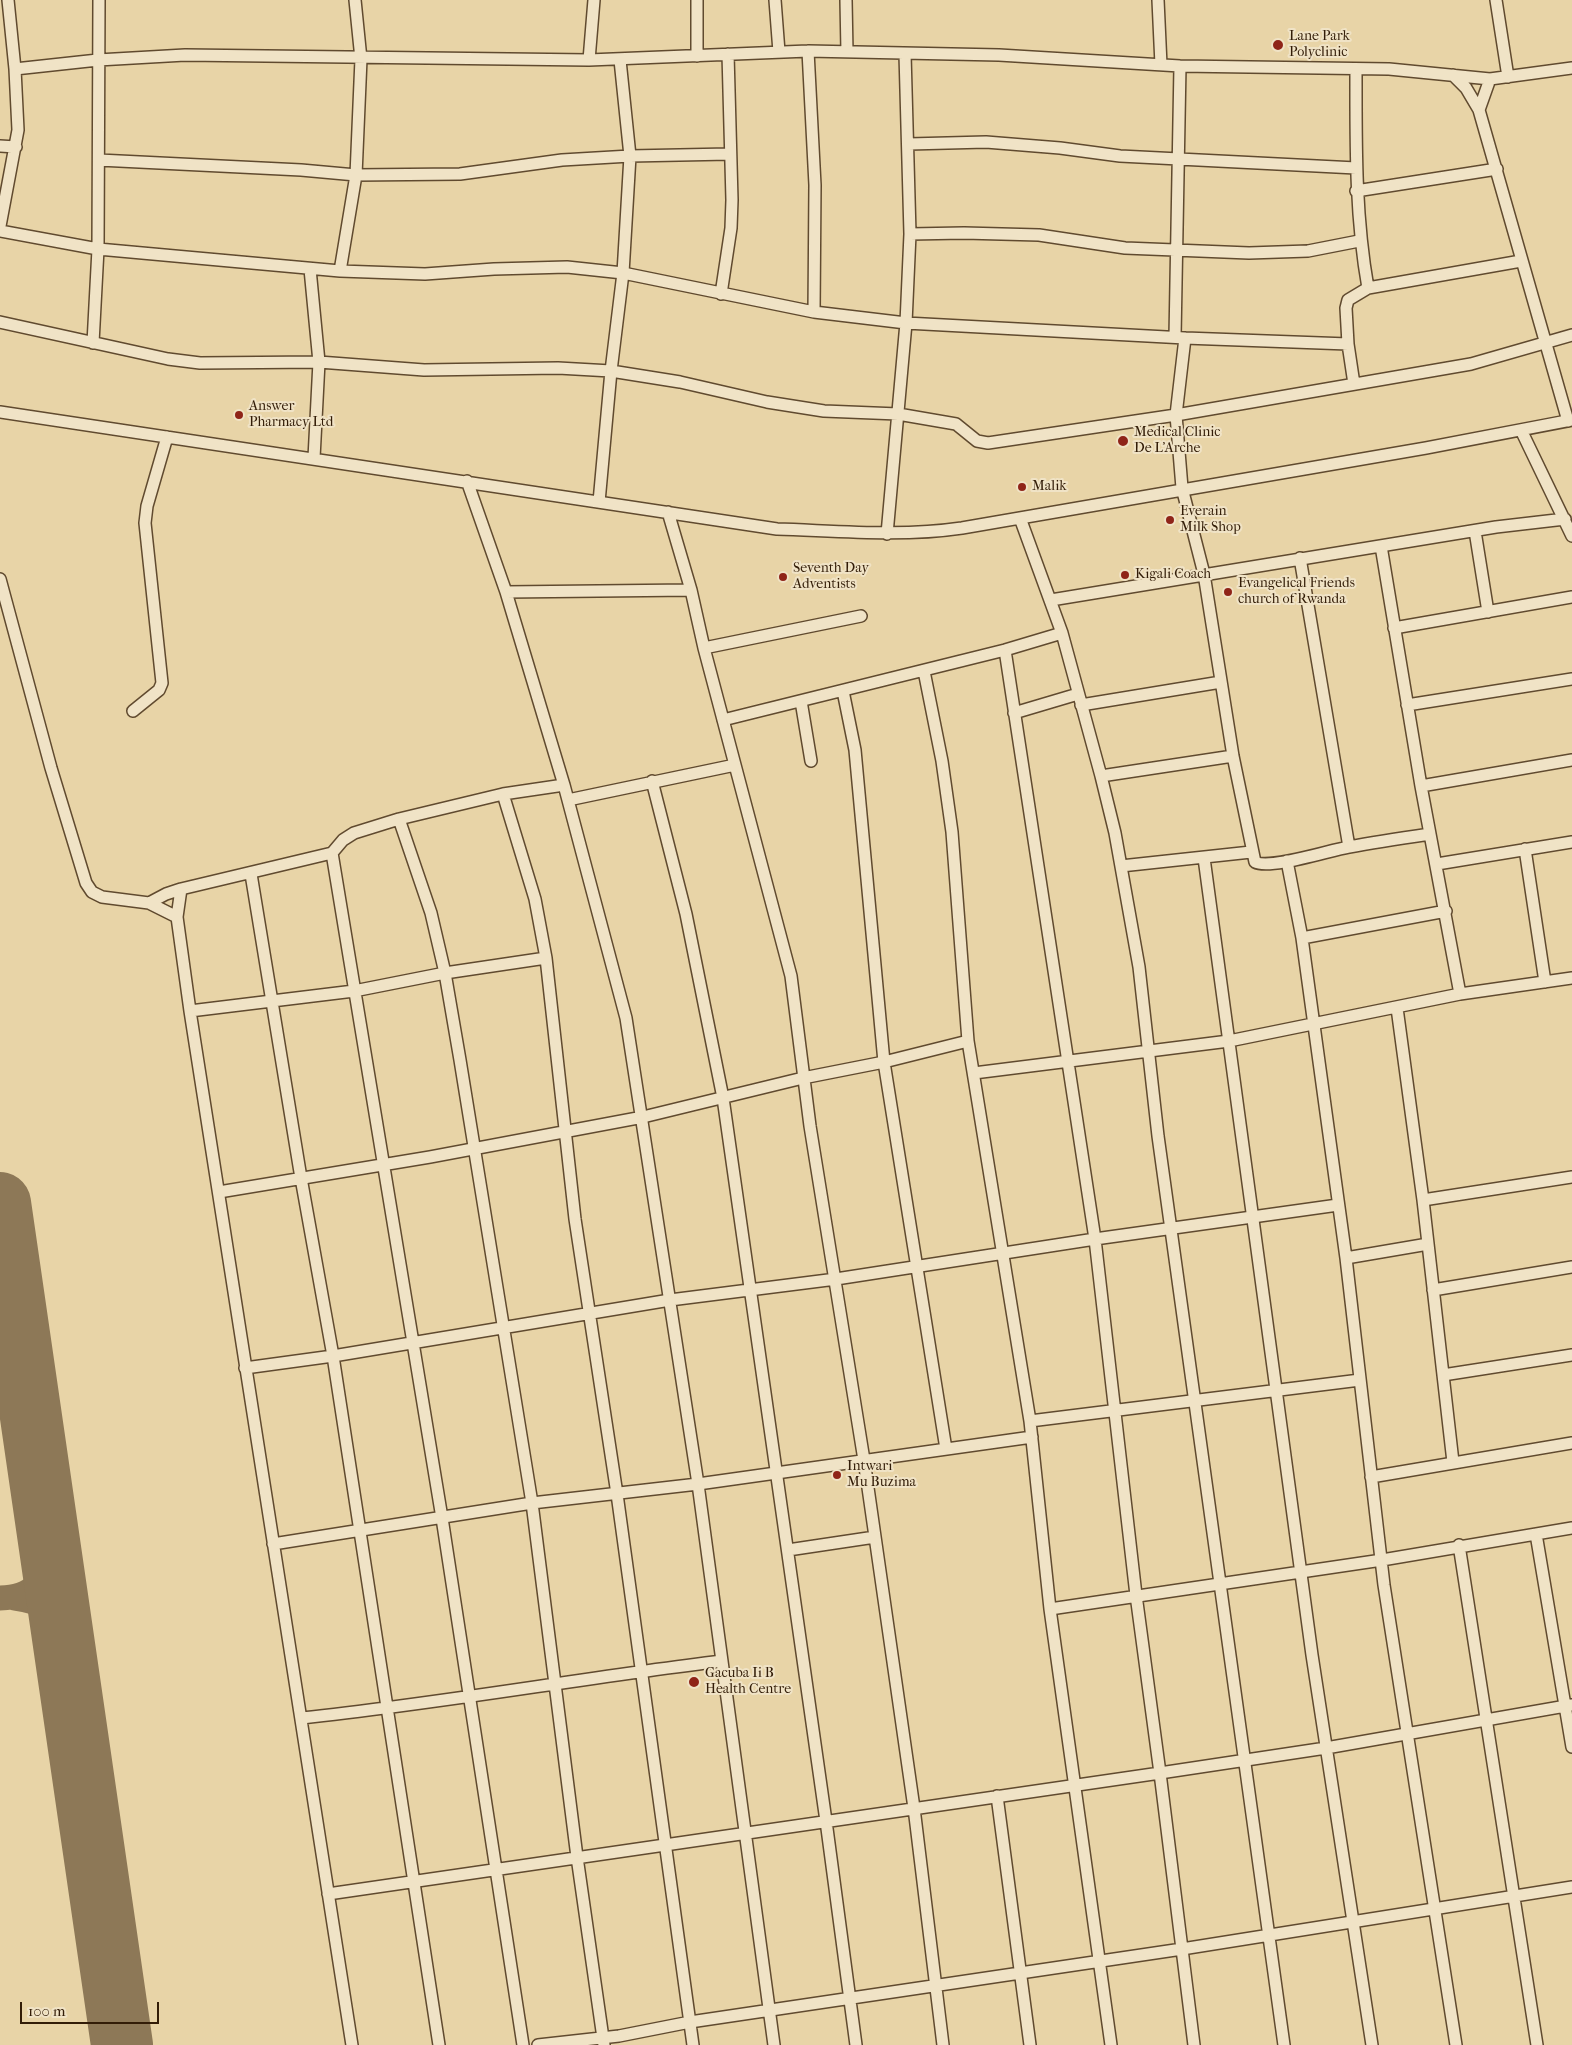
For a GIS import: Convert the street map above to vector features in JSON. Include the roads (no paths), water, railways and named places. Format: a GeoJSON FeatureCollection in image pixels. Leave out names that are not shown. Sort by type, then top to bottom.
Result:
{"type":"FeatureCollection","features":[{"type":"Feature","properties":{"kind":"street"},"geometry":{"type":"LineString","coordinates":[[0,226],[18,130],[15,69],[8,0]]}},
{"type":"Feature","properties":{"kind":"street"},"geometry":{"type":"LineString","coordinates":[[93,343],[98,250],[99,0]]}},
{"type":"Feature","properties":{"kind":"street"},"geometry":{"type":"LineString","coordinates":[[340,271],[356,175],[362,59],[355,0]]}},
{"type":"Feature","properties":{"kind":"street"},"geometry":{"type":"LineString","coordinates":[[589,60],[594,0]]}},
{"type":"Feature","properties":{"kind":"street"},"geometry":{"type":"LineString","coordinates":[[697,0],[697,56]]}},
{"type":"Feature","properties":{"kind":"street"},"geometry":{"type":"LineString","coordinates":[[775,0],[779,52]]}},
{"type":"Feature","properties":{"kind":"street"},"geometry":{"type":"LineString","coordinates":[[846,0],[847,52]]}},
{"type":"Feature","properties":{"kind":"street"},"geometry":{"type":"LineString","coordinates":[[1158,0],[1161,65]]}},
{"type":"Feature","properties":{"kind":"street"},"geometry":{"type":"LineString","coordinates":[[1496,0],[1508,77]]}},
{"type":"Feature","properties":{"kind":"street"},"geometry":{"type":"LineString","coordinates":[[0,38],[12,36]]}},
{"type":"Feature","properties":{"kind":"street"},"geometry":{"type":"LineString","coordinates":[[15,69],[98,60],[184,55],[362,59],[620,60],[808,51],[999,55],[1180,66],[1425,71],[1490,78],[1572,68]]}},
{"type":"Feature","properties":{"kind":"street"},"geometry":{"type":"LineString","coordinates":[[808,51],[815,176],[814,312]]}},
{"type":"Feature","properties":{"kind":"street"},"geometry":{"type":"LineString","coordinates":[[721,294],[731,228],[732,200],[729,154],[728,54]]}},
{"type":"Feature","properties":{"kind":"street"},"geometry":{"type":"LineString","coordinates":[[887,534],[906,323],[910,234],[905,54]]}},
{"type":"Feature","properties":{"kind":"street"},"geometry":{"type":"LineString","coordinates":[[599,502],[611,372],[623,273],[630,156],[620,60]]}},
{"type":"Feature","properties":{"kind":"street"},"geometry":{"type":"LineString","coordinates":[[1180,66],[1178,250],[1180,338],[1176,415],[1182,488],[1204,574],[1234,756],[1255,862],[1260,865],[1286,861],[1348,847],[1430,834]]}},
{"type":"Feature","properties":{"kind":"street"},"geometry":{"type":"LineString","coordinates":[[1356,69],[1356,191],[1359,241],[1368,288]]}},
{"type":"Feature","properties":{"kind":"street"},"geometry":{"type":"LineString","coordinates":[[0,412],[777,529],[887,534],[925,533],[1020,518],[1570,420],[1521,261],[1478,110],[1466,88],[1453,75]]}},
{"type":"Feature","properties":{"kind":"street"},"geometry":{"type":"LineString","coordinates":[[1478,110],[1490,78]]}},
{"type":"Feature","properties":{"kind":"street"},"geometry":{"type":"LineString","coordinates":[[909,144],[986,142],[1179,160],[1356,168]]}},
{"type":"Feature","properties":{"kind":"street"},"geometry":{"type":"LineString","coordinates":[[0,146],[16,148]]}},
{"type":"Feature","properties":{"kind":"street"},"geometry":{"type":"LineString","coordinates":[[99,160],[301,170],[356,175],[460,174],[562,160],[630,156],[729,154]]}},
{"type":"Feature","properties":{"kind":"street"},"geometry":{"type":"LineString","coordinates":[[1356,191],[1496,169]]}},
{"type":"Feature","properties":{"kind":"street"},"geometry":{"type":"LineString","coordinates":[[0,232],[98,250],[340,271],[425,274],[494,268],[567,267],[623,273],[814,312],[906,323],[1180,338],[1348,344]]}},
{"type":"Feature","properties":{"kind":"street"},"geometry":{"type":"LineString","coordinates":[[910,234],[1040,235],[1125,248],[1249,253],[1308,251],[1359,241]]}},
{"type":"Feature","properties":{"kind":"street"},"geometry":{"type":"LineString","coordinates":[[1354,384],[1348,344],[1346,308],[1348,300],[1368,288],[1521,261]]}},
{"type":"Feature","properties":{"kind":"street"},"geometry":{"type":"LineString","coordinates":[[310,269],[319,362],[314,458]]}},
{"type":"Feature","properties":{"kind":"street"},"geometry":{"type":"LineString","coordinates":[[0,322],[168,359],[200,363],[319,362],[424,370],[558,368],[611,372],[680,382],[767,402],[824,411],[898,414],[956,424],[977,441],[988,443],[1176,415],[1471,364],[1572,335]]}},
{"type":"Feature","properties":{"kind":"street"},"geometry":{"type":"LineString","coordinates":[[1521,430],[1566,519],[1572,536]]}},
{"type":"Feature","properties":{"kind":"street"},"geometry":{"type":"LineString","coordinates":[[133,711],[159,690],[162,683],[145,524],[147,506],[167,437]]}},
{"type":"Feature","properties":{"kind":"street"},"geometry":{"type":"LineString","coordinates":[[467,481],[506,592],[564,785],[626,1018],[643,1117],[698,1484],[774,2045]]}},
{"type":"Feature","properties":{"kind":"street"},"geometry":{"type":"LineString","coordinates":[[668,512],[691,590],[704,648],[788,961],[803,1078],[864,1460],[914,1808],[943,2045]]}},
{"type":"Feature","properties":{"kind":"street"},"geometry":{"type":"LineString","coordinates":[[1020,518],[1062,633],[1101,776],[1121,866],[1139,967],[1148,1050],[1284,2045]]}},
{"type":"Feature","properties":{"kind":"street"},"geometry":{"type":"LineString","coordinates":[[1051,600],[1300,558],[1566,519]]}},
{"type":"Feature","properties":{"kind":"street"},"geometry":{"type":"LineString","coordinates":[[1475,531],[1488,612]]}},
{"type":"Feature","properties":{"kind":"street"},"geometry":{"type":"LineString","coordinates":[[1381,546],[1421,786],[1446,911],[1460,994]]}},
{"type":"Feature","properties":{"kind":"street"},"geometry":{"type":"LineString","coordinates":[[1300,558],[1348,847]]}},
{"type":"Feature","properties":{"kind":"street"},"geometry":{"type":"LineString","coordinates":[[0,578],[51,768],[86,883],[92,892],[102,896],[149,903],[177,917]]}},
{"type":"Feature","properties":{"kind":"street"},"geometry":{"type":"LineString","coordinates":[[506,592],[691,590]]}},
{"type":"Feature","properties":{"kind":"street"},"geometry":{"type":"LineString","coordinates":[[1394,628],[1572,597]]}},
{"type":"Feature","properties":{"kind":"street"},"geometry":{"type":"LineString","coordinates":[[704,648],[861,616]]}},
{"type":"Feature","properties":{"kind":"street"},"geometry":{"type":"LineString","coordinates":[[723,720],[924,671],[1062,633]]}},
{"type":"Feature","properties":{"kind":"street"},"geometry":{"type":"LineString","coordinates":[[1005,650],[1095,1238],[1113,1410],[1194,2045]]}},
{"type":"Feature","properties":{"kind":"street"},"geometry":{"type":"LineString","coordinates":[[924,671],[942,761],[952,832],[968,1041],[1030,1422],[1050,1608],[1111,2045]]}},
{"type":"Feature","properties":{"kind":"street"},"geometry":{"type":"LineString","coordinates":[[1407,705],[1572,679]]}},
{"type":"Feature","properties":{"kind":"street"},"geometry":{"type":"LineString","coordinates":[[1014,713],[1080,700],[1221,682]]}},
{"type":"Feature","properties":{"kind":"street"},"geometry":{"type":"LineString","coordinates":[[843,691],[854,750],[884,1062],[946,1449]]}},
{"type":"Feature","properties":{"kind":"street"},"geometry":{"type":"LineString","coordinates":[[801,701],[811,761]]}},
{"type":"Feature","properties":{"kind":"street"},"geometry":{"type":"LineString","coordinates":[[1101,776],[1234,756]]}},
{"type":"Feature","properties":{"kind":"street"},"geometry":{"type":"LineString","coordinates":[[1421,786],[1572,760]]}},
{"type":"Feature","properties":{"kind":"street"},"geometry":{"type":"LineString","coordinates":[[568,800],[735,765]]}},
{"type":"Feature","properties":{"kind":"street"},"geometry":{"type":"LineString","coordinates":[[652,781],[686,914],[723,1098],[788,1550],[856,2045]]}},
{"type":"Feature","properties":{"kind":"street"},"geometry":{"type":"LineString","coordinates":[[149,903],[181,889],[332,854],[343,840],[354,833],[399,819],[503,794],[564,785]]}},
{"type":"Feature","properties":{"kind":"street"},"geometry":{"type":"LineString","coordinates":[[503,794],[534,899],[546,958],[588,1313],[617,1494],[640,1671],[694,2045]]}},
{"type":"Feature","properties":{"kind":"street"},"geometry":{"type":"LineString","coordinates":[[399,819],[431,913],[445,973],[473,1148],[505,1328],[532,1503],[577,1857],[604,2041]]}},
{"type":"Feature","properties":{"kind":"street"},"geometry":{"type":"LineString","coordinates":[[1437,864],[1572,842]]}},
{"type":"Feature","properties":{"kind":"street"},"geometry":{"type":"LineString","coordinates":[[1525,849],[1545,982]]}},
{"type":"Feature","properties":{"kind":"street"},"geometry":{"type":"LineString","coordinates":[[1121,866],[1252,852]]}},
{"type":"Feature","properties":{"kind":"street"},"geometry":{"type":"LineString","coordinates":[[332,854],[442,1518],[523,2045]]}},
{"type":"Feature","properties":{"kind":"street"},"geometry":{"type":"LineString","coordinates":[[1204,858],[1326,1748],[1372,2045]]}},
{"type":"Feature","properties":{"kind":"street"},"geometry":{"type":"LineString","coordinates":[[1286,861],[1302,938],[1346,1258],[1382,1560],[1433,1908],[1456,2045]]}},
{"type":"Feature","properties":{"kind":"street"},"geometry":{"type":"LineString","coordinates":[[251,874],[332,1356],[439,2045]]}},
{"type":"Feature","properties":{"kind":"street"},"geometry":{"type":"LineString","coordinates":[[181,889],[177,917],[190,1012],[352,2045]]}},
{"type":"Feature","properties":{"kind":"street"},"geometry":{"type":"LineString","coordinates":[[1302,938],[1446,911]]}},
{"type":"Feature","properties":{"kind":"street"},"geometry":{"type":"LineString","coordinates":[[190,1012],[354,990],[445,973],[546,958]]}},
{"type":"Feature","properties":{"kind":"street"},"geometry":{"type":"LineString","coordinates":[[974,1073],[1229,1041],[1460,994],[1572,978]]}},
{"type":"Feature","properties":{"kind":"street"},"geometry":{"type":"LineString","coordinates":[[1398,1008],[1434,1290],[1453,1462]]}},
{"type":"Feature","properties":{"kind":"street"},"geometry":{"type":"LineString","coordinates":[[219,1192],[384,1165],[643,1117],[803,1078],[884,1062],[968,1041]]}},
{"type":"Feature","properties":{"kind":"street"},"geometry":{"type":"LineString","coordinates":[[1423,1200],[1572,1177]]}},
{"type":"Feature","properties":{"kind":"street"},"geometry":{"type":"LineString","coordinates":[[245,1368],[332,1356],[412,1341],[505,1328],[670,1300],[836,1279],[1095,1238],[1338,1205]]}},
{"type":"Feature","properties":{"kind":"street"},"geometry":{"type":"LineString","coordinates":[[1346,1258],[1428,1244]]}},
{"type":"Feature","properties":{"kind":"street"},"geometry":{"type":"LineString","coordinates":[[1434,1290],[1572,1267]]}},
{"type":"Feature","properties":{"kind":"street"},"geometry":{"type":"LineString","coordinates":[[1443,1375],[1572,1355]]}},
{"type":"Feature","properties":{"kind":"street"},"geometry":{"type":"LineString","coordinates":[[1030,1422],[1360,1380]]}},
{"type":"Feature","properties":{"kind":"street"},"geometry":{"type":"LineString","coordinates":[[273,1544],[532,1503],[698,1484],[1032,1437]]}},
{"type":"Feature","properties":{"kind":"street"},"geometry":{"type":"LineString","coordinates":[[1371,1477],[1572,1443]]}},
{"type":"Feature","properties":{"kind":"street"},"geometry":{"type":"LineString","coordinates":[[1050,1608],[1382,1560],[1572,1528]]}},
{"type":"Feature","properties":{"kind":"street"},"geometry":{"type":"LineString","coordinates":[[1536,1534],[1569,1706],[1572,1747]]}},
{"type":"Feature","properties":{"kind":"street"},"geometry":{"type":"LineString","coordinates":[[788,1550],[875,1536]]}},
{"type":"Feature","properties":{"kind":"street"},"geometry":{"type":"LineString","coordinates":[[1459,1546],[1538,2045]]}},
{"type":"Feature","properties":{"kind":"street"},"geometry":{"type":"LineString","coordinates":[[302,1718],[470,1698],[555,1682],[722,1661]]}},
{"type":"Feature","properties":{"kind":"street"},"geometry":{"type":"LineString","coordinates":[[328,1894],[1326,1748],[1569,1706]]}},
{"type":"Feature","properties":{"kind":"street"},"geometry":{"type":"LineString","coordinates":[[997,1796],[1030,2045]]}},
{"type":"Feature","properties":{"kind":"street"},"geometry":{"type":"LineString","coordinates":[[538,2045],[604,2041],[690,2022],[770,2012],[849,1998],[1182,1949],[1572,1887]]}},
{"type":"Feature","properties":{"kind":"place","name":"Lane Park Polyclinic"},"geometry":{"type":"Point","coordinates":[1278,45]}},
{"type":"Feature","properties":{"kind":"place","name":"Answer Pharmacy Ltd"},"geometry":{"type":"Point","coordinates":[239,415]}},
{"type":"Feature","properties":{"kind":"place","name":"Medical Clinic De L'Arche"},"geometry":{"type":"Point","coordinates":[1123,441]}},
{"type":"Feature","properties":{"kind":"place","name":"Malik"},"geometry":{"type":"Point","coordinates":[1022,487]}},
{"type":"Feature","properties":{"kind":"place","name":"Everain Milk Shop"},"geometry":{"type":"Point","coordinates":[1170,520]}},
{"type":"Feature","properties":{"kind":"place","name":"Kigali Coach"},"geometry":{"type":"Point","coordinates":[1125,575]}},
{"type":"Feature","properties":{"kind":"place","name":"Seventh Day Adventists"},"geometry":{"type":"Point","coordinates":[783,577]}},
{"type":"Feature","properties":{"kind":"place","name":"Evangelical Friends church of Rwanda"},"geometry":{"type":"Point","coordinates":[1228,592]}},
{"type":"Feature","properties":{"kind":"place","name":"Intwari Mu Buzima"},"geometry":{"type":"Point","coordinates":[837,1475]}},
{"type":"Feature","properties":{"kind":"place","name":"Gacuba Ii B Health Centre"},"geometry":{"type":"Point","coordinates":[694,1682]}}]}
